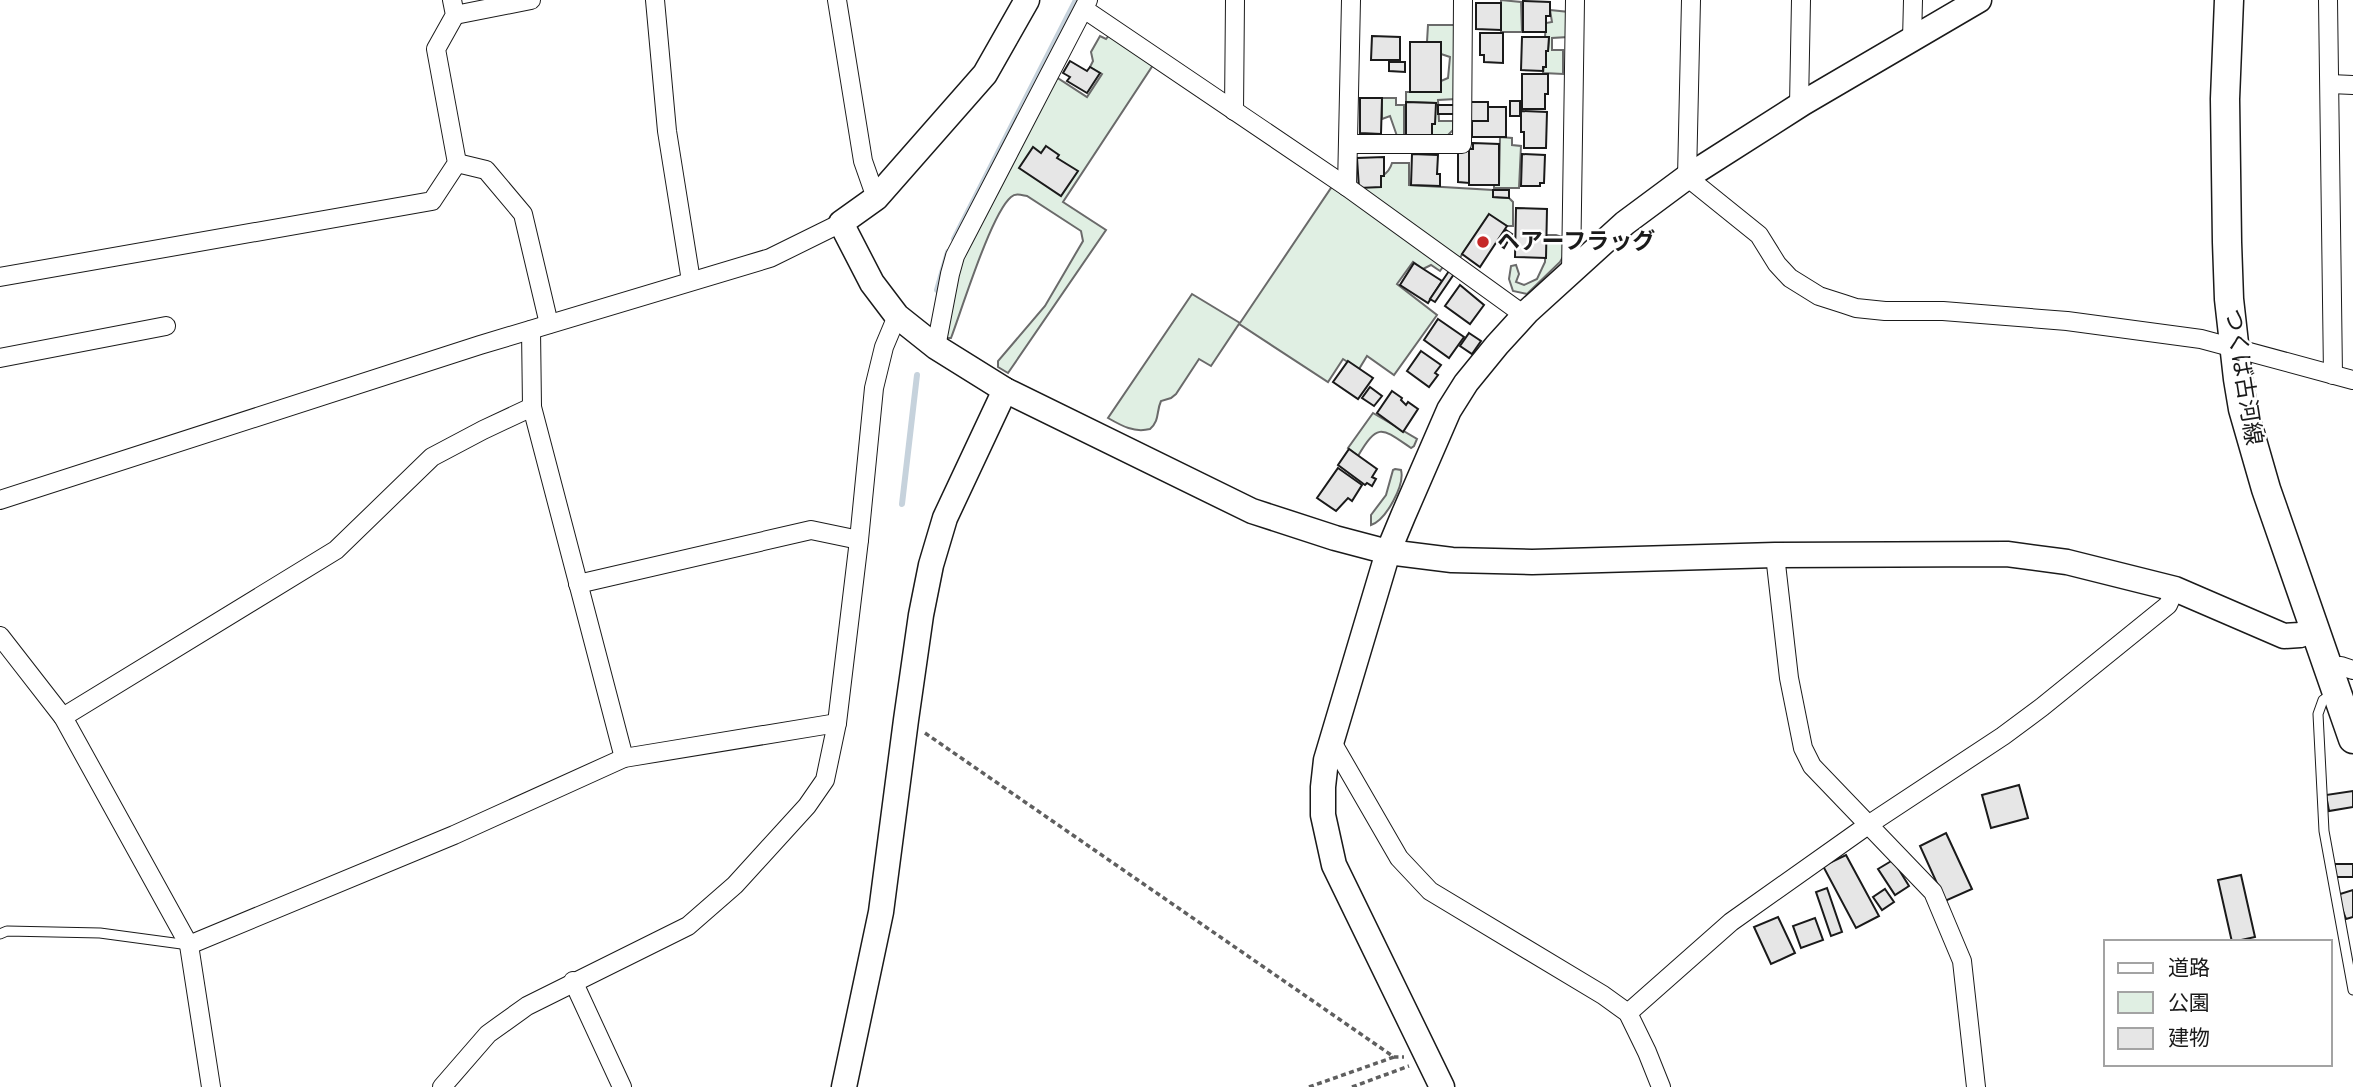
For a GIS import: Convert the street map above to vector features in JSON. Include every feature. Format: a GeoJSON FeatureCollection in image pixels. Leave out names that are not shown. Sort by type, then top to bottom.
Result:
{"type":"FeatureCollection","features":[{"type":"Feature","properties":{"kind":"main road","name":"つくば古河線"},"geometry":{"type":"LineString","coordinates":[[2228,0],[2225,99],[2227,242],[2234,349],[2243,410],[2253,449],[2315,631],[2339,676],[2353,739]]}},
{"type":"Feature","properties":{"kind":"street"},"geometry":{"type":"LineString","coordinates":[[0,277],[432,201],[457,163],[436,49],[454,8],[531,0]]}},
{"type":"Feature","properties":{"kind":"street"},"geometry":{"type":"LineString","coordinates":[[655,0],[667,131],[691,281]]}},
{"type":"Feature","properties":{"kind":"street"},"geometry":{"type":"LineString","coordinates":[[837,0],[863,161],[876,198]]}},
{"type":"Feature","properties":{"kind":"street"},"geometry":{"type":"LineString","coordinates":[[0,500],[549,324],[770,258],[841,223],[876,198],[985,74],[1027,0]]}},
{"type":"Feature","properties":{"kind":"street"},"geometry":{"type":"LineString","coordinates":[[1234,111],[1235,0]]}},
{"type":"Feature","properties":{"kind":"street"},"geometry":{"type":"LineString","coordinates":[[1348,187],[1351,0]]}},
{"type":"Feature","properties":{"kind":"street"},"geometry":{"type":"LineString","coordinates":[[1349,144],[1462,144],[1463,0]]}},
{"type":"Feature","properties":{"kind":"street"},"geometry":{"type":"LineString","coordinates":[[1571,273],[1575,0]]}},
{"type":"Feature","properties":{"kind":"street"},"geometry":{"type":"LineString","coordinates":[[1687,177],[1691,0]]}},
{"type":"Feature","properties":{"kind":"street"},"geometry":{"type":"LineString","coordinates":[[1799,105],[1801,0]]}},
{"type":"Feature","properties":{"kind":"street"},"geometry":{"type":"LineString","coordinates":[[1912,40],[1913,0]]}},
{"type":"Feature","properties":{"kind":"street"},"geometry":{"type":"LineString","coordinates":[[1442,1087],[1334,865],[1327,836],[1322,787],[1332,741],[1388,552],[1450,410],[1482,363],[1524,315],[1625,223],[1687,177],[1799,105],[1979,0]]}},
{"type":"Feature","properties":{"kind":"street"},"geometry":{"type":"LineString","coordinates":[[2328,0],[2333,375]]}},
{"type":"Feature","properties":{"kind":"street"},"geometry":{"type":"LineString","coordinates":[[936,347],[955,256],[1086,4],[1234,111],[1348,187],[1524,315]]}},
{"type":"Feature","properties":{"kind":"street"},"geometry":{"type":"LineString","coordinates":[[2330,84],[2353,85]]}},
{"type":"Feature","properties":{"kind":"street"},"geometry":{"type":"LineString","coordinates":[[457,163],[486,170],[523,215],[549,324]]}},
{"type":"Feature","properties":{"kind":"street"},"geometry":{"type":"LineString","coordinates":[[1687,177],[1759,235],[1777,264],[1790,278],[1819,296],[1856,308],[1943,311],[2067,321],[2201,339],[2353,380]]}},
{"type":"Feature","properties":{"kind":"street"},"geometry":{"type":"LineString","coordinates":[[841,223],[872,283],[897,316],[936,347],[1005,390],[1252,511],[1335,538],[1388,552],[1452,560],[1532,562],[1775,555],[2007,554],[2067,562],[2175,589],[2284,636],[2315,631]]}},
{"type":"Feature","properties":{"kind":"street"},"geometry":{"type":"LineString","coordinates":[[442,1087],[488,1034],[527,1006],[688,926],[736,885],[807,806],[825,780],[837,723],[859,540],[873,388],[884,347],[897,316]]}},
{"type":"Feature","properties":{"kind":"street"},"geometry":{"type":"LineString","coordinates":[[0,358],[166,326]]}},
{"type":"Feature","properties":{"kind":"street"},"geometry":{"type":"LineString","coordinates":[[531,330],[532,407],[624,758]]}},
{"type":"Feature","properties":{"kind":"street"},"geometry":{"type":"LineString","coordinates":[[845,1087],[881,912],[921,615],[931,565],[944,518],[1005,390]]}},
{"type":"Feature","properties":{"kind":"street"},"geometry":{"type":"LineString","coordinates":[[63,717],[336,550],[432,457],[483,429],[532,407]]}},
{"type":"Feature","properties":{"kind":"street"},"geometry":{"type":"LineString","coordinates":[[578,584],[811,530],[859,540]]}},
{"type":"Feature","properties":{"kind":"street"},"geometry":{"type":"LineString","coordinates":[[1775,555],[1789,678],[1803,748],[1812,766],[1933,892],[1962,961],[1976,1087]]}},
{"type":"Feature","properties":{"kind":"street"},"geometry":{"type":"LineString","coordinates":[[1628,1013],[1731,922],[2042,707],[2168,605],[2175,589]]}},
{"type":"Feature","properties":{"kind":"street"},"geometry":{"type":"LineString","coordinates":[[0,636],[63,717],[189,945],[211,1087]]}},
{"type":"Feature","properties":{"kind":"street"},"geometry":{"type":"LineString","coordinates":[[189,945],[454,835],[624,758],[837,723]]}},
{"type":"Feature","properties":{"kind":"street"},"geometry":{"type":"LineString","coordinates":[[1332,741],[1399,858],[1430,891],[1603,995],[1628,1013],[1661,1087]]}},
{"type":"Feature","properties":{"kind":"street"},"geometry":{"type":"LineString","coordinates":[[573,981],[622,1087]]}},
{"type":"Feature","properties":{"kind":"lane"},"geometry":{"type":"LineString","coordinates":[[2339,676],[2323,700],[2318,714],[2318,740],[2324,831],[2353,990]]}},
{"type":"Feature","properties":{"kind":"lane"},"geometry":{"type":"LineString","coordinates":[[0,934],[7,931],[100,933],[189,945]]}},
{"type":"Feature","properties":{"kind":"path"},"geometry":{"type":"LineString","coordinates":[[906,720],[1394,1057]]}},
{"type":"Feature","properties":{"kind":"path"},"geometry":{"type":"LineString","coordinates":[[1309,1087],[1394,1057],[1427,1058]]}},
{"type":"Feature","properties":{"kind":"path"},"geometry":{"type":"LineString","coordinates":[[1352,1087],[1427,1058]]}},
{"type":"Feature","properties":{"kind":"green space"},"geometry":{"type":"Polygon","coordinates":[[[1501,0],[1521,2],[1522,32],[1501,32],[1501,0]]]}},
{"type":"Feature","properties":{"kind":"green space"},"geometry":{"type":"Polygon","coordinates":[[[1550,10],[1569,12],[1568,37],[1552,38],[1552,50],[1563,50],[1563,74],[1543,73],[1549,38],[1545,37],[1546,23],[1552,22],[1550,10]]]}},
{"type":"Feature","properties":{"kind":"green space"},"geometry":{"type":"Polygon","coordinates":[[[1428,25],[1456,25],[1456,99],[1438,100],[1439,121],[1453,121],[1453,130],[1446,137],[1432,135],[1435,103],[1406,102],[1406,92],[1441,92],[1441,81],[1448,78],[1450,57],[1441,54],[1441,42],[1427,42],[1428,25]]]}},
{"type":"Feature","properties":{"kind":"green space"},"geometry":{"type":"Polygon","coordinates":[[[1110,34],[1155,62],[1063,202],[1106,230],[1008,373],[998,367],[998,361],[1045,306],[1083,241],[1081,231],[1027,196],[1011,197],[995,222],[951,338],[947,338],[946,321],[964,254],[1056,77],[1087,97],[1102,74],[1090,67],[1093,61],[1091,52],[1100,36],[1106,39],[1110,34]]]}},
{"type":"Feature","properties":{"kind":"green space"},"geometry":{"type":"Polygon","coordinates":[[[1382,98],[1396,98],[1396,105],[1404,105],[1404,135],[1397,136],[1390,116],[1382,119],[1382,98]]]}},
{"type":"Feature","properties":{"kind":"green space"},"geometry":{"type":"Polygon","coordinates":[[[1500,137],[1512,138],[1512,145],[1521,146],[1519,188],[1494,188],[1494,185],[1499,185],[1500,137]]]}},
{"type":"Feature","properties":{"kind":"green space"},"geometry":{"type":"Polygon","coordinates":[[[1392,163],[1409,163],[1409,185],[1493,190],[1493,197],[1509,198],[1513,202],[1513,226],[1507,226],[1489,215],[1457,262],[1356,188],[1383,176],[1392,163]]]}},
{"type":"Feature","properties":{"kind":"green space"},"geometry":{"type":"Polygon","coordinates":[[[1333,185],[1445,264],[1440,271],[1431,265],[1423,269],[1413,262],[1397,284],[1437,315],[1394,375],[1367,356],[1359,369],[1343,359],[1328,382],[1239,324],[1211,366],[1199,359],[1176,394],[1161,401],[1157,419],[1150,429],[1133,429],[1108,418],[1192,294],[1240,323],[1333,185]]]}},
{"type":"Feature","properties":{"kind":"green space"},"geometry":{"type":"Polygon","coordinates":[[[1546,235],[1565,238],[1564,255],[1560,262],[1527,294],[1513,291],[1509,279],[1511,266],[1516,265],[1519,274],[1516,282],[1524,285],[1537,279],[1545,262],[1546,235]]]}},
{"type":"Feature","properties":{"kind":"green space"},"geometry":{"type":"Polygon","coordinates":[[[1373,413],[1417,439],[1414,446],[1411,448],[1393,436],[1381,432],[1371,438],[1358,456],[1348,448],[1373,413]]]}},
{"type":"Feature","properties":{"kind":"green space"},"geometry":{"type":"Polygon","coordinates":[[[1395,469],[1401,470],[1397,493],[1383,516],[1371,525],[1371,515],[1386,495],[1395,469]]]}},
{"type":"Feature","properties":{"kind":"building"},"geometry":{"type":"Polygon","coordinates":[[[1523,1],[1550,2],[1550,16],[1546,16],[1546,32],[1523,32],[1523,1]]]}},
{"type":"Feature","properties":{"kind":"building"},"geometry":{"type":"Polygon","coordinates":[[[1476,3],[1501,3],[1501,30],[1476,29],[1476,3]]]}},
{"type":"Feature","properties":{"kind":"building"},"geometry":{"type":"Polygon","coordinates":[[[1480,33],[1503,33],[1503,63],[1484,62],[1484,55],[1480,55],[1480,33]]]}},
{"type":"Feature","properties":{"kind":"building"},"geometry":{"type":"Polygon","coordinates":[[[1372,36],[1400,37],[1400,60],[1371,60],[1372,36]]]}},
{"type":"Feature","properties":{"kind":"building"},"geometry":{"type":"Polygon","coordinates":[[[1522,37],[1549,37],[1546,67],[1543,67],[1543,71],[1521,70],[1522,37]]]}},
{"type":"Feature","properties":{"kind":"building"},"geometry":{"type":"Polygon","coordinates":[[[1410,42],[1441,42],[1441,92],[1410,92],[1410,42]]]}},
{"type":"Feature","properties":{"kind":"building"},"geometry":{"type":"Polygon","coordinates":[[[1070,61],[1087,71],[1090,67],[1100,73],[1087,93],[1067,81],[1070,77],[1063,73],[1070,61]]]}},
{"type":"Feature","properties":{"kind":"building"},"geometry":{"type":"Polygon","coordinates":[[[1389,62],[1405,62],[1405,72],[1389,71],[1389,62]]]}},
{"type":"Feature","properties":{"kind":"building"},"geometry":{"type":"Polygon","coordinates":[[[1522,74],[1548,74],[1545,109],[1522,109],[1522,74]]]}},
{"type":"Feature","properties":{"kind":"building"},"geometry":{"type":"Polygon","coordinates":[[[1360,98],[1382,98],[1381,134],[1360,133],[1360,98]]]}},
{"type":"Feature","properties":{"kind":"building"},"geometry":{"type":"Polygon","coordinates":[[[1510,101],[1520,101],[1520,116],[1510,116],[1510,101]]]}},
{"type":"Feature","properties":{"kind":"building"},"geometry":{"type":"Polygon","coordinates":[[[1406,102],[1436,103],[1432,135],[1406,135],[1406,102]]]}},
{"type":"Feature","properties":{"kind":"building"},"geometry":{"type":"Polygon","coordinates":[[[1470,102],[1488,102],[1488,121],[1471,121],[1470,102]]]}},
{"type":"Feature","properties":{"kind":"building"},"geometry":{"type":"Polygon","coordinates":[[[1438,105],[1455,105],[1455,114],[1438,114],[1438,105]]]}},
{"type":"Feature","properties":{"kind":"building"},"geometry":{"type":"Polygon","coordinates":[[[1488,107],[1506,107],[1506,137],[1472,137],[1472,121],[1488,121],[1488,107]]]}},
{"type":"Feature","properties":{"kind":"building"},"geometry":{"type":"Polygon","coordinates":[[[1521,111],[1547,112],[1546,148],[1524,148],[1521,111]]]}},
{"type":"Feature","properties":{"kind":"building"},"geometry":{"type":"Polygon","coordinates":[[[1473,143],[1499,144],[1499,185],[1469,185],[1469,149],[1473,149],[1473,143]]]}},
{"type":"Feature","properties":{"kind":"building"},"geometry":{"type":"Polygon","coordinates":[[[1046,146],[1059,155],[1057,158],[1078,171],[1061,196],[1019,168],[1033,147],[1041,153],[1046,146]]]}},
{"type":"Feature","properties":{"kind":"building"},"geometry":{"type":"Polygon","coordinates":[[[1458,151],[1469,151],[1469,183],[1458,182],[1458,151]]]}},
{"type":"Feature","properties":{"kind":"building"},"geometry":{"type":"Polygon","coordinates":[[[1412,154],[1438,155],[1437,174],[1440,174],[1440,186],[1411,185],[1412,154]]]}},
{"type":"Feature","properties":{"kind":"building"},"geometry":{"type":"Polygon","coordinates":[[[1522,154],[1545,155],[1544,183],[1540,183],[1540,186],[1521,186],[1522,154]]]}},
{"type":"Feature","properties":{"kind":"building"},"geometry":{"type":"Polygon","coordinates":[[[1384,157],[1381,187],[1359,188],[1357,158],[1384,157]]]}},
{"type":"Feature","properties":{"kind":"building"},"geometry":{"type":"Polygon","coordinates":[[[1493,190],[1509,190],[1509,198],[1493,197],[1493,190]]]}},
{"type":"Feature","properties":{"kind":"building"},"geometry":{"type":"Polygon","coordinates":[[[1516,208],[1547,209],[1546,258],[1515,257],[1516,208]]]}},
{"type":"Feature","properties":{"kind":"building"},"geometry":{"type":"Polygon","coordinates":[[[1489,214],[1507,226],[1480,267],[1462,254],[1489,214]]]}},
{"type":"Feature","properties":{"kind":"building"},"geometry":{"type":"Polygon","coordinates":[[[1506,230],[1512,234],[1504,248],[1497,243],[1506,230]]]}},
{"type":"Feature","properties":{"kind":"building"},"geometry":{"type":"Polygon","coordinates":[[[1414,263],[1442,281],[1428,303],[1400,285],[1414,263]]]}},
{"type":"Feature","properties":{"kind":"building"},"geometry":{"type":"Polygon","coordinates":[[[1449,271],[1454,274],[1435,302],[1430,299],[1449,271]]]}},
{"type":"Feature","properties":{"kind":"building"},"geometry":{"type":"Polygon","coordinates":[[[1460,285],[1484,305],[1470,324],[1445,306],[1460,285]]]}},
{"type":"Feature","properties":{"kind":"building"},"geometry":{"type":"Polygon","coordinates":[[[1438,319],[1464,337],[1449,358],[1424,340],[1438,319]]]}},
{"type":"Feature","properties":{"kind":"building"},"geometry":{"type":"Polygon","coordinates":[[[1469,333],[1481,341],[1472,354],[1460,346],[1469,333]]]}},
{"type":"Feature","properties":{"kind":"building"},"geometry":{"type":"Polygon","coordinates":[[[1421,351],[1441,365],[1435,373],[1438,375],[1429,387],[1407,371],[1421,351]]]}},
{"type":"Feature","properties":{"kind":"building"},"geometry":{"type":"Polygon","coordinates":[[[1348,361],[1373,378],[1358,399],[1333,382],[1348,361]]]}},
{"type":"Feature","properties":{"kind":"building"},"geometry":{"type":"Polygon","coordinates":[[[1370,387],[1382,396],[1374,406],[1362,398],[1370,387]]]}},
{"type":"Feature","properties":{"kind":"building"},"geometry":{"type":"Polygon","coordinates":[[[1392,391],[1402,398],[1406,405],[1408,402],[1418,409],[1403,432],[1377,413],[1392,391]]]}},
{"type":"Feature","properties":{"kind":"building"},"geometry":{"type":"Polygon","coordinates":[[[1349,449],[1377,469],[1372,477],[1376,479],[1372,486],[1367,483],[1365,485],[1338,465],[1349,449]]]}},
{"type":"Feature","properties":{"kind":"building"},"geometry":{"type":"Polygon","coordinates":[[[1338,468],[1362,485],[1352,501],[1348,498],[1336,511],[1317,498],[1338,468]]]}},
{"type":"Feature","properties":{"kind":"building"},"geometry":{"type":"Polygon","coordinates":[[[2019,785],[2028,818],[1991,828],[1982,795],[2019,785]]]}},
{"type":"Feature","properties":{"kind":"building"},"geometry":{"type":"Polygon","coordinates":[[[2353,791],[2353,807],[2329,811],[2326,795],[2353,791]]]}},
{"type":"Feature","properties":{"kind":"building"},"geometry":{"type":"Polygon","coordinates":[[[1946,833],[1972,889],[1945,901],[1920,846],[1946,833]]]}},
{"type":"Feature","properties":{"kind":"building"},"geometry":{"type":"Polygon","coordinates":[[[1846,855],[1879,916],[1856,928],[1823,866],[1846,855]]]}},
{"type":"Feature","properties":{"kind":"building"},"geometry":{"type":"Polygon","coordinates":[[[1893,860],[1909,886],[1895,895],[1878,869],[1893,860]]]}},
{"type":"Feature","properties":{"kind":"building"},"geometry":{"type":"Polygon","coordinates":[[[2335,864],[2353,864],[2353,877],[2335,877],[2335,864]]]}},
{"type":"Feature","properties":{"kind":"building"},"geometry":{"type":"Polygon","coordinates":[[[2241,875],[2255,937],[2232,940],[2218,880],[2241,875]]]}},
{"type":"Feature","properties":{"kind":"building"},"geometry":{"type":"Polygon","coordinates":[[[1827,888],[1842,932],[1831,936],[1816,892],[1827,888]]]}},
{"type":"Feature","properties":{"kind":"building"},"geometry":{"type":"Polygon","coordinates":[[[1885,889],[1894,902],[1882,910],[1873,897],[1885,889]]]}},
{"type":"Feature","properties":{"kind":"building"},"geometry":{"type":"Polygon","coordinates":[[[2353,890],[2353,917],[2346,919],[2337,895],[2353,890]]]}},
{"type":"Feature","properties":{"kind":"building"},"geometry":{"type":"Polygon","coordinates":[[[1778,917],[1795,953],[1771,964],[1754,927],[1778,917]]]}},
{"type":"Feature","properties":{"kind":"building"},"geometry":{"type":"Polygon","coordinates":[[[1815,918],[1823,940],[1801,948],[1793,926],[1815,918]]]}},
{"type":"Feature","properties":{"kind":"waterway"},"geometry":{"type":"LineString","coordinates":[[954,239],[1076,0]]}},
{"type":"Feature","properties":{"kind":"waterway"},"geometry":{"type":"LineString","coordinates":[[937,290],[948,252]]}},
{"type":"Feature","properties":{"kind":"waterway"},"geometry":{"type":"LineString","coordinates":[[902,504],[917,375]]}},
{"type":"Feature","properties":{"kind":"place","name":"ヘアーフラッグ"},"geometry":{"type":"Point","coordinates":[1483,242]}}]}
